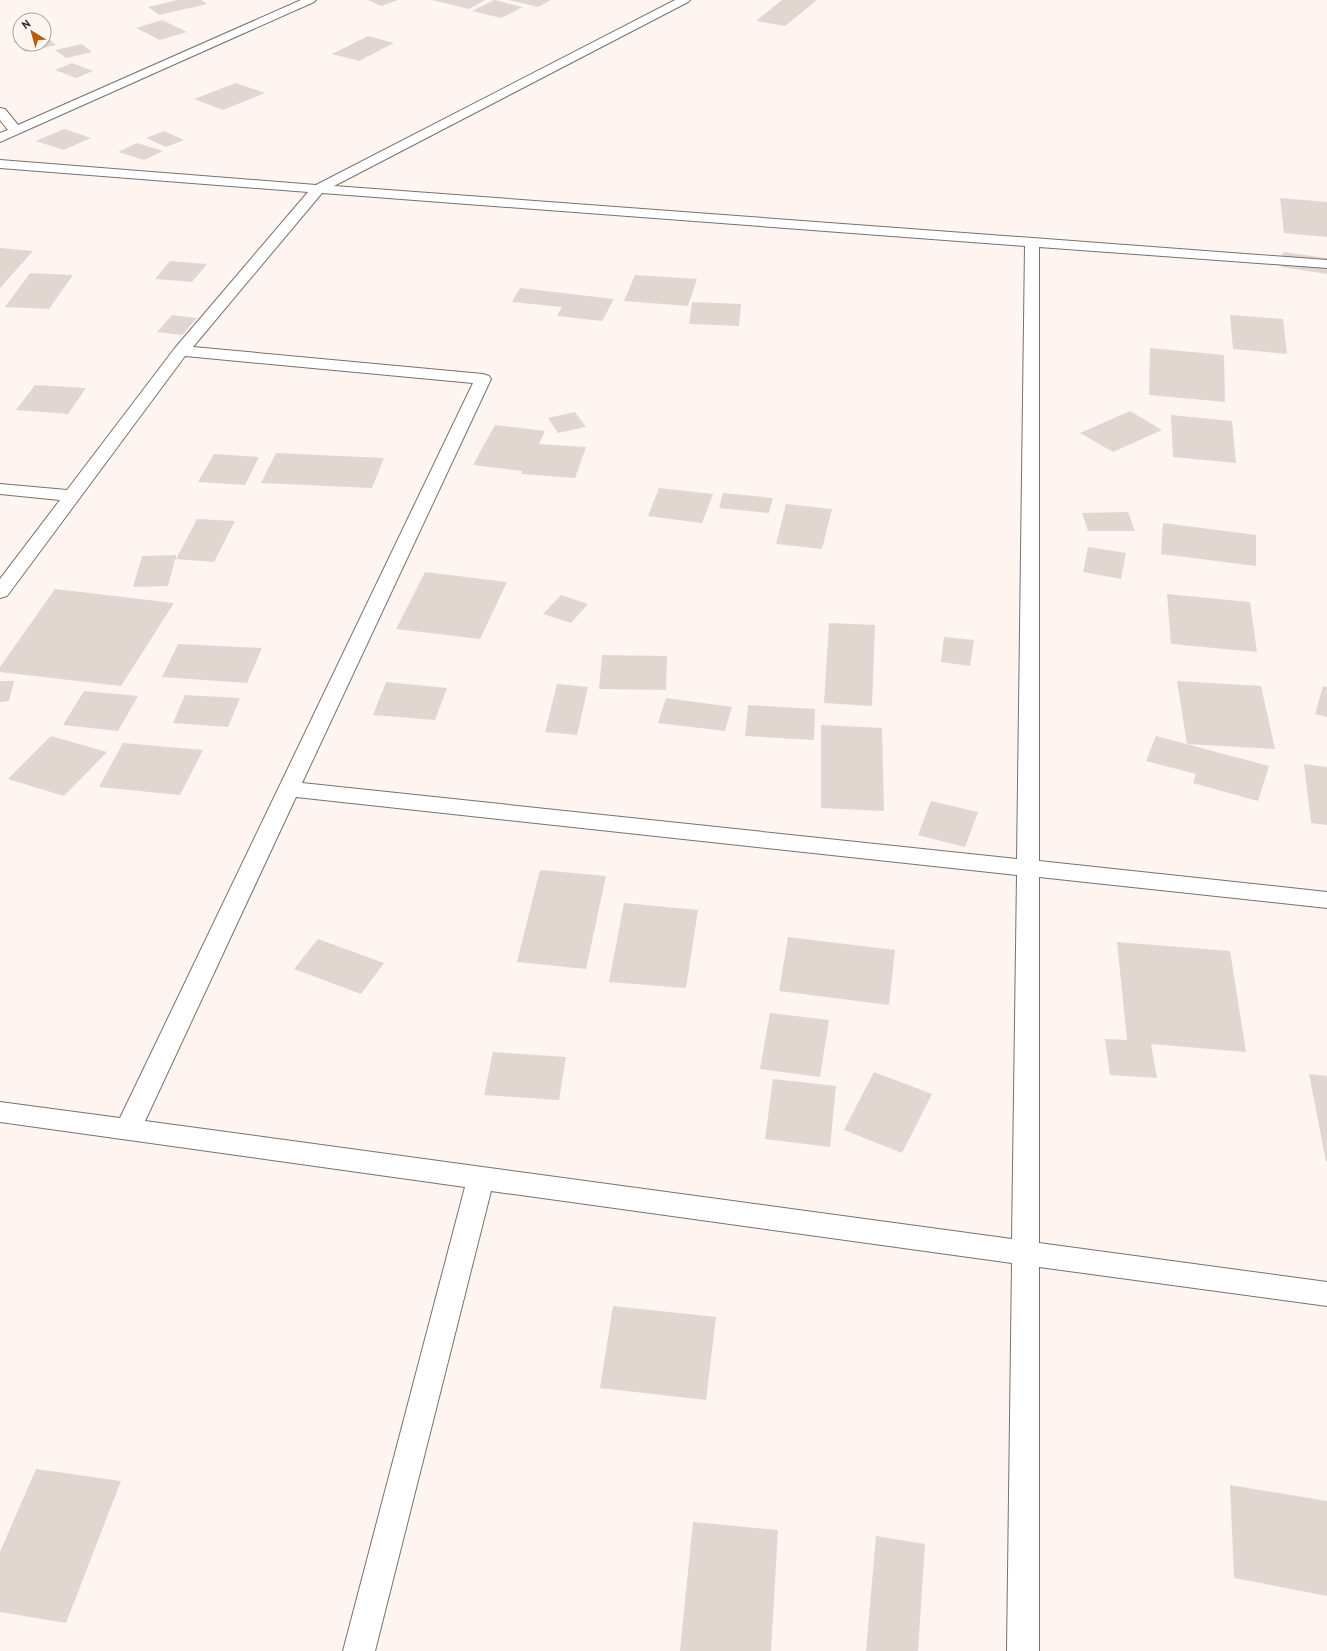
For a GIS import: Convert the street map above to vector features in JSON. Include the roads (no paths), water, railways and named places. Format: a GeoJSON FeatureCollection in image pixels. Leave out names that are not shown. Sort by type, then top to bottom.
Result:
{"type":"FeatureCollection","features":[{"type":"Feature","properties":{"kind":"street"},"geometry":{"type":"LineString","coordinates":[[0,138],[292,3],[310,0]]}},
{"type":"Feature","properties":{"kind":"street"},"geometry":{"type":"LineString","coordinates":[[0,592],[181,351],[318,189],[684,0]]}},
{"type":"Feature","properties":{"kind":"street"},"geometry":{"type":"LineString","coordinates":[[0,112],[16,131]]}},
{"type":"Feature","properties":{"kind":"street"},"geometry":{"type":"LineString","coordinates":[[0,164],[1327,264]]}},
{"type":"Feature","properties":{"kind":"street"},"geometry":{"type":"LineString","coordinates":[[1023,1651],[1032,242]]}},
{"type":"Feature","properties":{"kind":"street"},"geometry":{"type":"LineString","coordinates":[[128,1129],[483,379],[181,351]]}},
{"type":"Feature","properties":{"kind":"street"},"geometry":{"type":"LineString","coordinates":[[0,489],[73,496]]}},
{"type":"Feature","properties":{"kind":"street"},"geometry":{"type":"LineString","coordinates":[[290,789],[1327,900]]}},
{"type":"Feature","properties":{"kind":"street"},"geometry":{"type":"LineString","coordinates":[[0,1112],[1327,1294]]}},
{"type":"Feature","properties":{"kind":"street"},"geometry":{"type":"LineString","coordinates":[[359,1651],[481,1178]]}}]}
